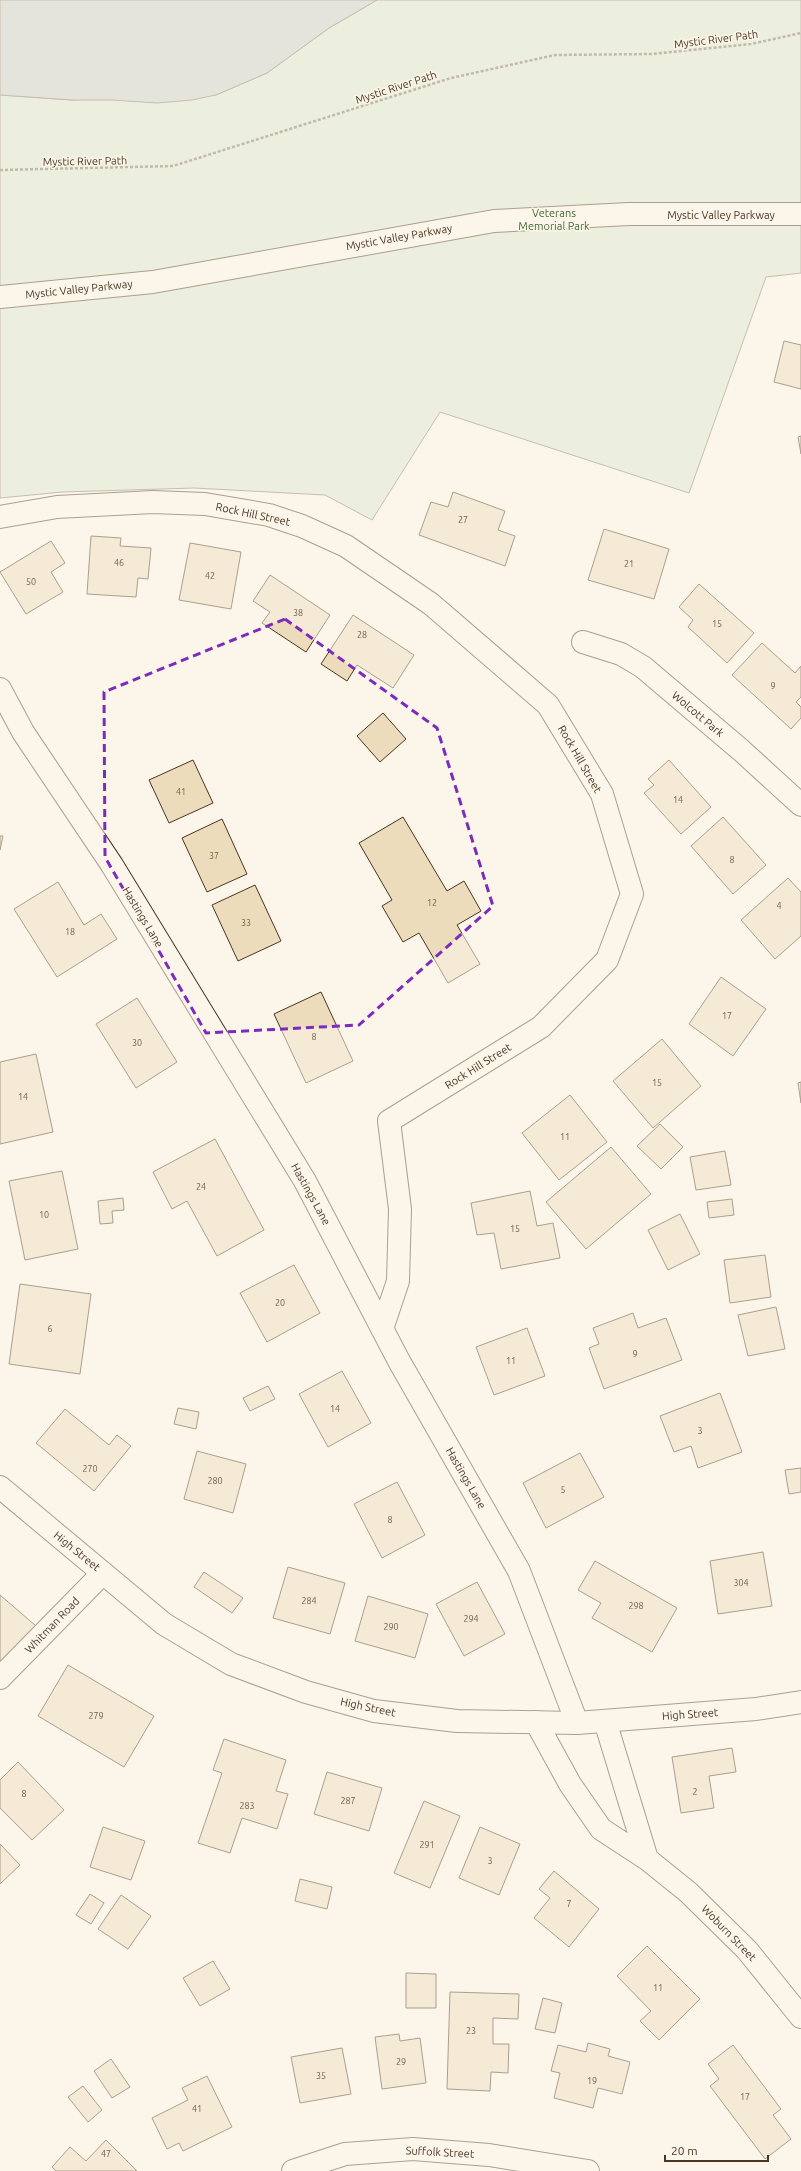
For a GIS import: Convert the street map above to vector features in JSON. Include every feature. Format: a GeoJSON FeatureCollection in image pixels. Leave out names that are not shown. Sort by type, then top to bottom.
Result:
{"type":"FeatureCollection","features":[{"type":"Feature","properties":{"kind":"street","name":"Mystic Valley Parkway"},"geometry":{"type":"LineString","coordinates":[[0,297],[154,282],[494,221],[630,214],[801,214]]}},
{"type":"Feature","properties":{"kind":"street","name":"Rock Hill Street"},"geometry":{"type":"LineString","coordinates":[[0,517],[57,507],[175,503],[205,504],[269,515],[302,526],[346,546],[431,604],[548,705],[602,794],[632,894],[607,960],[541,1027],[389,1121],[400,1209],[398,1281],[382,1329]]}},
{"type":"Feature","properties":{"kind":"street","name":"Wolcott Park"},"geometry":{"type":"LineString","coordinates":[[583,642],[621,654],[643,667],[742,751],[801,805]]}},
{"type":"Feature","properties":{"kind":"street","name":"Hastings Lane"},"geometry":{"type":"LineString","coordinates":[[0,689],[22,732],[112,865],[305,1180],[382,1329],[519,1571],[577,1723]]}},
{"type":"Feature","properties":{"kind":"street","name":"High Street"},"geometry":{"type":"LineString","coordinates":[[0,1487],[164,1624],[231,1664],[306,1692],[374,1710],[457,1721],[577,1723],[756,1709],[801,1702]]}},
{"type":"Feature","properties":{"kind":"street","name":"Whitman Road"},"geometry":{"type":"LineString","coordinates":[[0,1678],[103,1573]]}},
{"type":"Feature","properties":{"kind":"street"},"geometry":{"type":"LineString","coordinates":[[605,1721],[647,1859]]}},
{"type":"Feature","properties":{"kind":"street","name":"Woburn Street"},"geometry":{"type":"LineString","coordinates":[[536,1722],[570,1784],[601,1829],[647,1859],[688,1892],[747,1950],[801,2017]]}},
{"type":"Feature","properties":{"kind":"street","name":"Suffolk Street"},"geometry":{"type":"LineString","coordinates":[[293,2171],[345,2154],[413,2149],[488,2155],[588,2171]]}},
{"type":"Feature","properties":{"kind":"path","name":"Mystic River Path"},"geometry":{"type":"LineString","coordinates":[[0,170],[173,166],[451,78],[555,55],[651,54],[751,44],[801,33]]}},
{"type":"Feature","properties":{"kind":"highlighted area"},"geometry":{"type":"Polygon","coordinates":[[[285,619],[437,728],[493,906],[359,1025],[206,1033],[105,857],[104,692],[285,619]]]}},
{"type":"Feature","properties":{"kind":"green space","name":"Veterans Memorial Park"},"geometry":{"type":"Polygon","coordinates":[[[377,0],[801,0],[801,273],[766,277],[689,493],[440,412],[372,520],[325,495],[194,488],[62,492],[0,498],[0,95],[72,100],[216,95],[267,73],[329,28],[377,0]]]}},
{"type":"Feature","properties":{"kind":"shaded area"},"geometry":{"type":"Polygon","coordinates":[[[0,0],[377,0],[329,28],[267,73],[216,95],[192,100],[157,103],[111,100],[72,100],[0,95],[0,0]]]}},
{"type":"Feature","properties":{"kind":"building"},"geometry":{"type":"Polygon","coordinates":[[[784,341],[801,345],[801,389],[774,382],[784,341]]]}},
{"type":"Feature","properties":{"kind":"building"},"geometry":{"type":"Polygon","coordinates":[[[801,436],[801,454],[798,437],[801,436]]]}},
{"type":"Feature","properties":{"kind":"building"},"geometry":{"type":"Polygon","coordinates":[[[453,492],[505,511],[498,530],[515,536],[505,566],[419,535],[431,502],[448,507],[453,492]]]}},
{"type":"Feature","properties":{"kind":"building"},"geometry":{"type":"Polygon","coordinates":[[[604,529],[669,549],[654,599],[588,580],[604,529]]]}},
{"type":"Feature","properties":{"kind":"building"},"geometry":{"type":"Polygon","coordinates":[[[91,536],[121,538],[120,546],[151,548],[148,579],[138,578],[136,597],[87,594],[91,536]]]}},
{"type":"Feature","properties":{"kind":"building"},"geometry":{"type":"Polygon","coordinates":[[[51,541],[65,563],[51,572],[63,592],[26,614],[0,572],[51,541]]]}},
{"type":"Feature","properties":{"kind":"building"},"geometry":{"type":"Polygon","coordinates":[[[190,543],[241,552],[231,609],[179,600],[190,543]]]}},
{"type":"Feature","properties":{"kind":"building"},"geometry":{"type":"Polygon","coordinates":[[[270,575],[330,615],[306,652],[262,623],[270,612],[253,601],[270,575]]]}},
{"type":"Feature","properties":{"kind":"building"},"geometry":{"type":"Polygon","coordinates":[[[699,584],[754,633],[727,663],[688,627],[693,620],[679,607],[699,584]]]}},
{"type":"Feature","properties":{"kind":"building"},"geometry":{"type":"Polygon","coordinates":[[[353,615],[414,655],[393,688],[357,665],[347,681],[321,664],[353,615]]]}},
{"type":"Feature","properties":{"kind":"building"},"geometry":{"type":"Polygon","coordinates":[[[762,643],[795,673],[801,666],[801,697],[796,702],[801,707],[801,718],[791,729],[732,675],[762,643]]]}},
{"type":"Feature","properties":{"kind":"building"},"geometry":{"type":"Polygon","coordinates":[[[383,713],[406,739],[380,762],[357,736],[383,713]]]}},
{"type":"Feature","properties":{"kind":"building"},"geometry":{"type":"Polygon","coordinates":[[[193,760],[213,803],[169,823],[149,780],[193,760]]]}},
{"type":"Feature","properties":{"kind":"building"},"geometry":{"type":"Polygon","coordinates":[[[669,760],[711,807],[681,834],[644,793],[654,785],[648,779],[669,760]]]}},
{"type":"Feature","properties":{"kind":"building"},"geometry":{"type":"Polygon","coordinates":[[[403,817],[447,891],[464,881],[481,911],[457,925],[480,964],[448,983],[419,933],[403,942],[382,906],[392,900],[359,843],[403,817]]]}},
{"type":"Feature","properties":{"kind":"building"},"geometry":{"type":"Polygon","coordinates":[[[723,817],[766,865],[733,894],[691,846],[723,817]]]}},
{"type":"Feature","properties":{"kind":"building"},"geometry":{"type":"Polygon","coordinates":[[[222,819],[247,874],[207,892],[182,838],[222,819]]]}},
{"type":"Feature","properties":{"kind":"building"},"geometry":{"type":"Polygon","coordinates":[[[0,836],[3,836],[0,850],[0,836]]]}},
{"type":"Feature","properties":{"kind":"building"},"geometry":{"type":"Polygon","coordinates":[[[788,878],[801,892],[801,936],[775,959],[741,920],[788,878]]]}},
{"type":"Feature","properties":{"kind":"building"},"geometry":{"type":"Polygon","coordinates":[[[58,882],[84,925],[101,914],[117,939],[57,977],[14,909],[58,882]]]}},
{"type":"Feature","properties":{"kind":"building"},"geometry":{"type":"Polygon","coordinates":[[[255,885],[281,941],[238,961],[212,905],[255,885]]]}},
{"type":"Feature","properties":{"kind":"building"},"geometry":{"type":"Polygon","coordinates":[[[721,977],[766,1009],[733,1056],[689,1024],[721,977]]]}},
{"type":"Feature","properties":{"kind":"building"},"geometry":{"type":"Polygon","coordinates":[[[321,992],[353,1061],[306,1083],[274,1014],[321,992]]]}},
{"type":"Feature","properties":{"kind":"building"},"geometry":{"type":"Polygon","coordinates":[[[137,998],[177,1062],[136,1088],[96,1024],[137,998]]]}},
{"type":"Feature","properties":{"kind":"building"},"geometry":{"type":"Polygon","coordinates":[[[662,1039],[701,1086],[653,1128],[613,1081],[662,1039]]]}},
{"type":"Feature","properties":{"kind":"building"},"geometry":{"type":"Polygon","coordinates":[[[36,1054],[53,1132],[0,1144],[0,1062],[36,1054]]]}},
{"type":"Feature","properties":{"kind":"building"},"geometry":{"type":"Polygon","coordinates":[[[801,1082],[801,1103],[798,1083],[801,1082]]]}},
{"type":"Feature","properties":{"kind":"building"},"geometry":{"type":"Polygon","coordinates":[[[570,1095],[607,1142],[559,1180],[522,1133],[570,1095]]]}},
{"type":"Feature","properties":{"kind":"building"},"geometry":{"type":"Polygon","coordinates":[[[660,1124],[683,1147],[661,1169],[637,1146],[660,1124]]]}},
{"type":"Feature","properties":{"kind":"building"},"geometry":{"type":"Polygon","coordinates":[[[215,1139],[264,1230],[217,1256],[187,1201],[172,1209],[153,1172],[215,1139]]]}},
{"type":"Feature","properties":{"kind":"building"},"geometry":{"type":"Polygon","coordinates":[[[611,1147],[651,1194],[586,1249],[546,1202],[611,1147]]]}},
{"type":"Feature","properties":{"kind":"building"},"geometry":{"type":"Polygon","coordinates":[[[725,1151],[731,1185],[696,1190],[690,1157],[725,1151]]]}},
{"type":"Feature","properties":{"kind":"building"},"geometry":{"type":"Polygon","coordinates":[[[62,1171],[78,1249],[25,1260],[9,1181],[62,1171]]]}},
{"type":"Feature","properties":{"kind":"building"},"geometry":{"type":"Polygon","coordinates":[[[530,1191],[537,1226],[553,1223],[560,1258],[501,1269],[494,1233],[477,1235],[471,1203],[530,1191]]]}},
{"type":"Feature","properties":{"kind":"building"},"geometry":{"type":"Polygon","coordinates":[[[123,1198],[124,1210],[112,1211],[113,1223],[100,1224],[98,1201],[123,1198]]]}},
{"type":"Feature","properties":{"kind":"building"},"geometry":{"type":"Polygon","coordinates":[[[732,1199],[734,1215],[709,1218],[707,1202],[732,1199]]]}},
{"type":"Feature","properties":{"kind":"building"},"geometry":{"type":"Polygon","coordinates":[[[680,1214],[700,1254],[668,1270],[648,1230],[680,1214]]]}},
{"type":"Feature","properties":{"kind":"building"},"geometry":{"type":"Polygon","coordinates":[[[765,1255],[771,1297],[730,1303],[724,1260],[765,1255]]]}},
{"type":"Feature","properties":{"kind":"building"},"geometry":{"type":"Polygon","coordinates":[[[294,1265],[320,1313],[267,1342],[240,1293],[294,1265]]]}},
{"type":"Feature","properties":{"kind":"building"},"geometry":{"type":"Polygon","coordinates":[[[20,1284],[91,1294],[80,1374],[9,1364],[20,1284]]]}},
{"type":"Feature","properties":{"kind":"building"},"geometry":{"type":"Polygon","coordinates":[[[776,1307],[785,1349],[748,1356],[738,1315],[776,1307]]]}},
{"type":"Feature","properties":{"kind":"building"},"geometry":{"type":"Polygon","coordinates":[[[633,1313],[638,1328],[666,1318],[682,1360],[604,1389],[589,1348],[599,1344],[593,1328],[633,1313]]]}},
{"type":"Feature","properties":{"kind":"building"},"geometry":{"type":"Polygon","coordinates":[[[527,1328],[545,1376],[494,1395],[476,1347],[527,1328]]]}},
{"type":"Feature","properties":{"kind":"building"},"geometry":{"type":"Polygon","coordinates":[[[342,1371],[371,1423],[328,1447],[299,1394],[342,1371]]]}},
{"type":"Feature","properties":{"kind":"building"},"geometry":{"type":"Polygon","coordinates":[[[268,1386],[275,1399],[250,1411],[243,1398],[268,1386]]]}},
{"type":"Feature","properties":{"kind":"building"},"geometry":{"type":"Polygon","coordinates":[[[720,1393],[742,1452],[698,1468],[691,1446],[674,1452],[660,1416],[720,1393]]]}},
{"type":"Feature","properties":{"kind":"building"},"geometry":{"type":"Polygon","coordinates":[[[178,1408],[199,1412],[196,1429],[174,1424],[178,1408]]]}},
{"type":"Feature","properties":{"kind":"building"},"geometry":{"type":"Polygon","coordinates":[[[65,1409],[109,1445],[117,1435],[131,1446],[94,1491],[36,1443],[65,1409]]]}},
{"type":"Feature","properties":{"kind":"building"},"geometry":{"type":"Polygon","coordinates":[[[197,1451],[246,1464],[233,1513],[184,1499],[197,1451]]]}},
{"type":"Feature","properties":{"kind":"building"},"geometry":{"type":"Polygon","coordinates":[[[580,1453],[604,1497],[546,1528],[523,1483],[580,1453]]]}},
{"type":"Feature","properties":{"kind":"building"},"geometry":{"type":"Polygon","coordinates":[[[801,1468],[801,1492],[789,1494],[785,1470],[801,1468]]]}},
{"type":"Feature","properties":{"kind":"building"},"geometry":{"type":"Polygon","coordinates":[[[397,1482],[425,1535],[382,1558],[354,1504],[397,1482]]]}},
{"type":"Feature","properties":{"kind":"building"},"geometry":{"type":"Polygon","coordinates":[[[763,1552],[772,1606],[718,1614],[710,1561],[763,1552]]]}},
{"type":"Feature","properties":{"kind":"building"},"geometry":{"type":"Polygon","coordinates":[[[595,1561],[677,1608],[652,1652],[592,1618],[601,1603],[578,1590],[595,1561]]]}},
{"type":"Feature","properties":{"kind":"building"},"geometry":{"type":"Polygon","coordinates":[[[288,1567],[345,1583],[330,1634],[273,1618],[288,1567]]]}},
{"type":"Feature","properties":{"kind":"building"},"geometry":{"type":"Polygon","coordinates":[[[204,1572],[243,1598],[232,1613],[194,1587],[204,1572]]]}},
{"type":"Feature","properties":{"kind":"building"},"geometry":{"type":"Polygon","coordinates":[[[477,1582],[505,1634],[464,1656],[436,1604],[477,1582]]]}},
{"type":"Feature","properties":{"kind":"building"},"geometry":{"type":"Polygon","coordinates":[[[0,1595],[36,1626],[0,1667],[0,1595]]]}},
{"type":"Feature","properties":{"kind":"building"},"geometry":{"type":"Polygon","coordinates":[[[368,1596],[428,1614],[415,1658],[355,1641],[368,1596]]]}},
{"type":"Feature","properties":{"kind":"building"},"geometry":{"type":"Polygon","coordinates":[[[68,1665],[154,1716],[124,1767],[38,1716],[68,1665]]]}},
{"type":"Feature","properties":{"kind":"building"},"geometry":{"type":"Polygon","coordinates":[[[224,1739],[286,1760],[276,1791],[288,1794],[277,1829],[242,1818],[230,1853],[198,1843],[222,1773],[213,1770],[224,1739]]]}},
{"type":"Feature","properties":{"kind":"building"},"geometry":{"type":"Polygon","coordinates":[[[732,1748],[736,1772],[709,1776],[714,1808],[681,1813],[672,1757],[732,1748]]]}},
{"type":"Feature","properties":{"kind":"building"},"geometry":{"type":"Polygon","coordinates":[[[18,1762],[64,1810],[32,1840],[0,1808],[0,1780],[18,1762]]]}},
{"type":"Feature","properties":{"kind":"building"},"geometry":{"type":"Polygon","coordinates":[[[327,1772],[382,1788],[369,1831],[314,1814],[327,1772]]]}},
{"type":"Feature","properties":{"kind":"building"},"geometry":{"type":"Polygon","coordinates":[[[424,1801],[460,1816],[430,1888],[394,1873],[424,1801]]]}},
{"type":"Feature","properties":{"kind":"building"},"geometry":{"type":"Polygon","coordinates":[[[103,1827],[145,1841],[131,1880],[90,1867],[103,1827]]]}},
{"type":"Feature","properties":{"kind":"building"},"geometry":{"type":"Polygon","coordinates":[[[480,1827],[520,1844],[499,1895],[459,1878],[480,1827]]]}},
{"type":"Feature","properties":{"kind":"building"},"geometry":{"type":"Polygon","coordinates":[[[0,1844],[20,1865],[0,1884],[0,1844]]]}},
{"type":"Feature","properties":{"kind":"building"},"geometry":{"type":"Polygon","coordinates":[[[554,1871],[599,1909],[569,1947],[534,1918],[550,1898],[539,1889],[554,1871]]]}},
{"type":"Feature","properties":{"kind":"building"},"geometry":{"type":"Polygon","coordinates":[[[300,1879],[332,1887],[327,1909],[295,1901],[300,1879]]]}},
{"type":"Feature","properties":{"kind":"building"},"geometry":{"type":"Polygon","coordinates":[[[90,1894],[104,1903],[91,1924],[76,1915],[90,1894]]]}},
{"type":"Feature","properties":{"kind":"building"},"geometry":{"type":"Polygon","coordinates":[[[121,1895],[151,1916],[128,1949],[98,1929],[121,1895]]]}},
{"type":"Feature","properties":{"kind":"building"},"geometry":{"type":"Polygon","coordinates":[[[647,1946],[700,1999],[659,2040],[640,2021],[651,2011],[617,1976],[647,1946]]]}},
{"type":"Feature","properties":{"kind":"building"},"geometry":{"type":"Polygon","coordinates":[[[213,1961],[230,1989],[200,2006],[183,1978],[213,1961]]]}},
{"type":"Feature","properties":{"kind":"building"},"geometry":{"type":"Polygon","coordinates":[[[406,1973],[436,1974],[436,2008],[406,2008],[406,1973]]]}},
{"type":"Feature","properties":{"kind":"building"},"geometry":{"type":"Polygon","coordinates":[[[450,1992],[519,1994],[518,2019],[493,2018],[493,2044],[509,2044],[508,2073],[491,2072],[490,2091],[447,2089],[450,1992]]]}},
{"type":"Feature","properties":{"kind":"building"},"geometry":{"type":"Polygon","coordinates":[[[543,1998],[562,2003],[555,2033],[535,2029],[543,1998]]]}},
{"type":"Feature","properties":{"kind":"building"},"geometry":{"type":"Polygon","coordinates":[[[399,2034],[400,2041],[420,2038],[426,2083],[382,2089],[375,2037],[399,2034]]]}},
{"type":"Feature","properties":{"kind":"building"},"geometry":{"type":"Polygon","coordinates":[[[588,2043],[610,2049],[608,2056],[630,2062],[622,2094],[598,2088],[593,2108],[554,2098],[560,2073],[551,2071],[558,2045],[586,2052],[588,2043]]]}},
{"type":"Feature","properties":{"kind":"building"},"geometry":{"type":"Polygon","coordinates":[[[733,2045],[781,2109],[773,2115],[791,2139],[765,2159],[710,2086],[719,2079],[708,2064],[733,2045]]]}},
{"type":"Feature","properties":{"kind":"building"},"geometry":{"type":"Polygon","coordinates":[[[342,2048],[351,2094],[300,2103],[291,2057],[342,2048]]]}},
{"type":"Feature","properties":{"kind":"building"},"geometry":{"type":"Polygon","coordinates":[[[111,2059],[130,2087],[112,2098],[94,2071],[111,2059]]]}},
{"type":"Feature","properties":{"kind":"building"},"geometry":{"type":"Polygon","coordinates":[[[207,2076],[232,2127],[183,2151],[179,2143],[167,2149],[152,2118],[188,2100],[182,2088],[207,2076]]]}},
{"type":"Feature","properties":{"kind":"building"},"geometry":{"type":"Polygon","coordinates":[[[83,2086],[102,2110],[88,2122],[68,2097],[83,2086]]]}},
{"type":"Feature","properties":{"kind":"building"},"geometry":{"type":"Polygon","coordinates":[[[106,2140],[137,2171],[56,2171],[52,2167],[70,2147],[86,2161],[106,2140]]]}}]}
